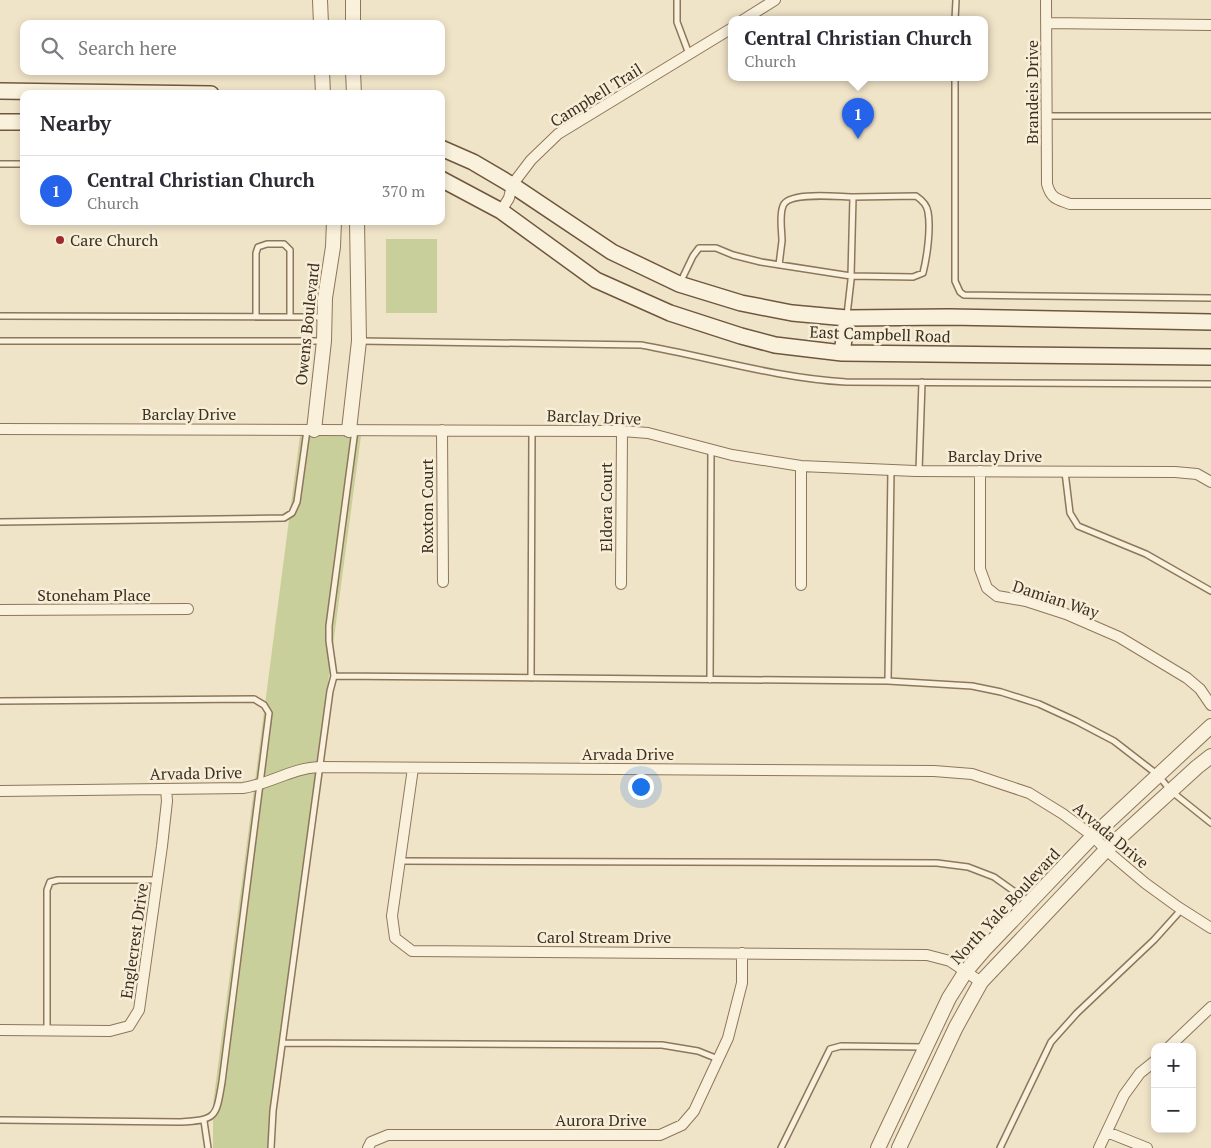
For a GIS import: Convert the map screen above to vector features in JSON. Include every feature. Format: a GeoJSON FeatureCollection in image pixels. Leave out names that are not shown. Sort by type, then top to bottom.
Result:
{"type":"FeatureCollection","features":[{"type":"Feature","properties":{"kind":"main road"},"geometry":{"type":"LineString","coordinates":[[0,91],[20,91]]}},
{"type":"Feature","properties":{"kind":"main road"},"geometry":{"type":"LineString","coordinates":[[0,122],[20,122]]}},
{"type":"Feature","properties":{"kind":"main road","name":"East Campbell Road"},"geometry":{"type":"LineString","coordinates":[[445,150],[474,162],[512,185],[612,252],[679,284],[741,303],[792,313],[847,318],[949,317],[1211,322]]}},
{"type":"Feature","properties":{"kind":"main road","name":"East Campbell Road"},"geometry":{"type":"LineString","coordinates":[[445,181],[501,211],[596,280],[670,314],[775,345],[842,353],[1211,357]]}},
{"type":"Feature","properties":{"kind":"main road"},"geometry":{"type":"LineString","coordinates":[[842,353],[847,318]]}},
{"type":"Feature","properties":{"kind":"street"},"geometry":{"type":"LineString","coordinates":[[320,0],[321,20]]}},
{"type":"Feature","properties":{"kind":"street"},"geometry":{"type":"LineString","coordinates":[[353,0],[353,20]]}},
{"type":"Feature","properties":{"kind":"street"},"geometry":{"type":"LineString","coordinates":[[750,16],[775,0]]}},
{"type":"Feature","properties":{"kind":"street","name":"Brandeis Drive"},"geometry":{"type":"LineString","coordinates":[[1046,0],[1047,184],[1050,193],[1056,199],[1070,204],[1211,204]]}},
{"type":"Feature","properties":{"kind":"street"},"geometry":{"type":"LineString","coordinates":[[1046,23],[1211,25]]}},
{"type":"Feature","properties":{"kind":"street","name":"Campbell Trail"},"geometry":{"type":"LineString","coordinates":[[501,211],[512,185],[531,160],[558,134],[728,30]]}},
{"type":"Feature","properties":{"kind":"street"},"geometry":{"type":"LineString","coordinates":[[322,75],[323,90]]}},
{"type":"Feature","properties":{"kind":"street"},"geometry":{"type":"LineString","coordinates":[[353,75],[354,90]]}},
{"type":"Feature","properties":{"kind":"street","name":"Owens Boulevard"},"geometry":{"type":"LineString","coordinates":[[310,430],[324,341],[325,298],[333,247],[334,225]]}},
{"type":"Feature","properties":{"kind":"street"},"geometry":{"type":"LineString","coordinates":[[352,430],[360,341],[357,225]]}},
{"type":"Feature","properties":{"kind":"street","name":"Barclay Drive"},"geometry":{"type":"LineString","coordinates":[[0,428],[622,431],[648,433],[732,455],[801,466],[919,471],[1175,472],[1197,474],[1211,482]]}},
{"type":"Feature","properties":{"kind":"street","name":"Roxton Court"},"geometry":{"type":"LineString","coordinates":[[442,430],[442,582]]}},
{"type":"Feature","properties":{"kind":"street","name":"Eldora Court"},"geometry":{"type":"LineString","coordinates":[[621,584],[622,431]]}},
{"type":"Feature","properties":{"kind":"street"},"geometry":{"type":"LineString","coordinates":[[801,466],[801,585]]}},
{"type":"Feature","properties":{"kind":"street","name":"Damian Way"},"geometry":{"type":"LineString","coordinates":[[980,471],[980,569],[987,588],[997,596],[1026,601],[1066,614],[1119,636],[1187,678],[1200,688],[1211,705]]}},
{"type":"Feature","properties":{"kind":"street","name":"Stoneham Place"},"geometry":{"type":"LineString","coordinates":[[0,610],[188,609]]}},
{"type":"Feature","properties":{"kind":"street","name":"North Yale Boulevard"},"geometry":{"type":"LineString","coordinates":[[878,1148],[949,998],[966,971],[1093,836],[1211,726]]}},
{"type":"Feature","properties":{"kind":"street","name":"North Yale Boulevard"},"geometry":{"type":"LineString","coordinates":[[899,1148],[956,1028],[981,982],[1106,850],[1211,756]]}},
{"type":"Feature","properties":{"kind":"street","name":"Arvada Drive"},"geometry":{"type":"LineString","coordinates":[[0,791],[243,788],[258,786],[295,770],[320,767],[934,770],[972,774],[1029,794],[1063,814],[1093,836],[1106,850],[1145,883],[1181,910],[1211,928]]}},
{"type":"Feature","properties":{"kind":"street","name":"Carol Stream Drive"},"geometry":{"type":"LineString","coordinates":[[413,768],[392,916],[395,938],[412,951],[927,955],[950,961],[981,982]]}},
{"type":"Feature","properties":{"kind":"street","name":"Englecrest Drive"},"geometry":{"type":"LineString","coordinates":[[0,1030],[110,1031],[129,1026],[139,1010],[158,880],[167,801],[166,788]]}},
{"type":"Feature","properties":{"kind":"street","name":"Aurora Drive"},"geometry":{"type":"LineString","coordinates":[[368,1148],[371,1142],[388,1134],[660,1135],[682,1125],[694,1111],[728,1038],[742,983],[742,953]]}},
{"type":"Feature","properties":{"kind":"street"},"geometry":{"type":"LineString","coordinates":[[1173,1043],[1211,1007]]}},
{"type":"Feature","properties":{"kind":"street"},"geometry":{"type":"LineString","coordinates":[[1099,1148],[1124,1095],[1140,1073],[1151,1064]]}},
{"type":"Feature","properties":{"kind":"street"},"geometry":{"type":"LineString","coordinates":[[1106,1132],[1147,1148]]}},
{"type":"Feature","properties":{"kind":"lane"},"geometry":{"type":"LineString","coordinates":[[677,0],[677,22],[689,54]]}},
{"type":"Feature","properties":{"kind":"lane"},"geometry":{"type":"LineString","coordinates":[[956,0],[956,16]]}},
{"type":"Feature","properties":{"kind":"lane"},"geometry":{"type":"LineString","coordinates":[[955,81],[955,281],[960,292],[964,295],[1211,298]]}},
{"type":"Feature","properties":{"kind":"lane"},"geometry":{"type":"LineString","coordinates":[[1047,116],[1211,116]]}},
{"type":"Feature","properties":{"kind":"lane"},"geometry":{"type":"LineString","coordinates":[[0,164],[20,164]]}},
{"type":"Feature","properties":{"kind":"lane"},"geometry":{"type":"LineString","coordinates":[[679,284],[699,248],[716,248],[733,255],[779,265],[851,276],[913,277],[923,273],[928,236],[928,211],[923,201],[916,196],[811,196],[790,198],[782,208],[782,242],[779,265]]}},
{"type":"Feature","properties":{"kind":"lane"},"geometry":{"type":"LineString","coordinates":[[847,318],[851,276],[853,197]]}},
{"type":"Feature","properties":{"kind":"lane"},"geometry":{"type":"LineString","coordinates":[[256,317],[256,253],[258,247],[267,244],[284,244],[290,250],[290,317]]}},
{"type":"Feature","properties":{"kind":"lane"},"geometry":{"type":"LineString","coordinates":[[0,316],[324,317]]}},
{"type":"Feature","properties":{"kind":"lane"},"geometry":{"type":"LineString","coordinates":[[0,341],[324,341]]}},
{"type":"Feature","properties":{"kind":"lane"},"geometry":{"type":"LineString","coordinates":[[360,341],[641,344],[773,373],[816,380],[1211,384]]}},
{"type":"Feature","properties":{"kind":"lane"},"geometry":{"type":"LineString","coordinates":[[919,471],[922,382]]}},
{"type":"Feature","properties":{"kind":"lane"},"geometry":{"type":"LineString","coordinates":[[0,522],[284,518],[292,513],[297,502],[310,430]]}},
{"type":"Feature","properties":{"kind":"lane"},"geometry":{"type":"LineString","coordinates":[[272,1148],[273,1111],[284,1043],[330,691],[334,676],[329,626],[352,430]]}},
{"type":"Feature","properties":{"kind":"lane"},"geometry":{"type":"LineString","coordinates":[[530,678],[532,430]]}},
{"type":"Feature","properties":{"kind":"lane"},"geometry":{"type":"LineString","coordinates":[[710,680],[711,450]]}},
{"type":"Feature","properties":{"kind":"lane"},"geometry":{"type":"LineString","coordinates":[[888,681],[891,470]]}},
{"type":"Feature","properties":{"kind":"lane"},"geometry":{"type":"LineString","coordinates":[[1065,471],[1070,513],[1078,526],[1146,554],[1211,591]]}},
{"type":"Feature","properties":{"kind":"lane"},"geometry":{"type":"LineString","coordinates":[[334,676],[888,681],[972,686],[1001,692],[1039,704],[1114,741],[1158,775],[1171,791],[1211,823]]}},
{"type":"Feature","properties":{"kind":"lane"},"geometry":{"type":"LineString","coordinates":[[0,701],[254,700],[264,705],[268,713],[222,1082],[215,1114],[204,1121],[180,1122],[0,1120]]}},
{"type":"Feature","properties":{"kind":"lane"},"geometry":{"type":"LineString","coordinates":[[400,861],[937,863],[968,867],[994,877],[1029,903]]}},
{"type":"Feature","properties":{"kind":"lane"},"geometry":{"type":"LineString","coordinates":[[47,1029],[47,890],[50,882],[58,880],[158,880]]}},
{"type":"Feature","properties":{"kind":"lane"},"geometry":{"type":"LineString","coordinates":[[1000,1148],[1051,1042],[1077,1013],[1154,940],[1181,910]]}},
{"type":"Feature","properties":{"kind":"lane"},"geometry":{"type":"LineString","coordinates":[[284,1043],[662,1045],[698,1051],[718,1058]]}},
{"type":"Feature","properties":{"kind":"lane"},"geometry":{"type":"LineString","coordinates":[[781,1148],[830,1049],[841,1046],[926,1047]]}},
{"type":"Feature","properties":{"kind":"lane"},"geometry":{"type":"LineString","coordinates":[[204,1121],[208,1148]]}},
{"type":"Feature","properties":{"kind":"green space"},"geometry":{"type":"Polygon","coordinates":[[[386,239],[437,239],[437,313],[386,313],[386,239]]]}},
{"type":"Feature","properties":{"kind":"green space"},"geometry":{"type":"Polygon","coordinates":[[[300,435],[361,436],[270,1117],[270,1148],[213,1148],[213,1104],[300,435]]]}},
{"type":"Feature","properties":{"kind":"place","name":"Central Christian Church"},"geometry":{"type":"Point","coordinates":[858,139]}},
{"type":"Feature","properties":{"kind":"place","name":"Care Church"},"geometry":{"type":"Point","coordinates":[60,240]}}]}
